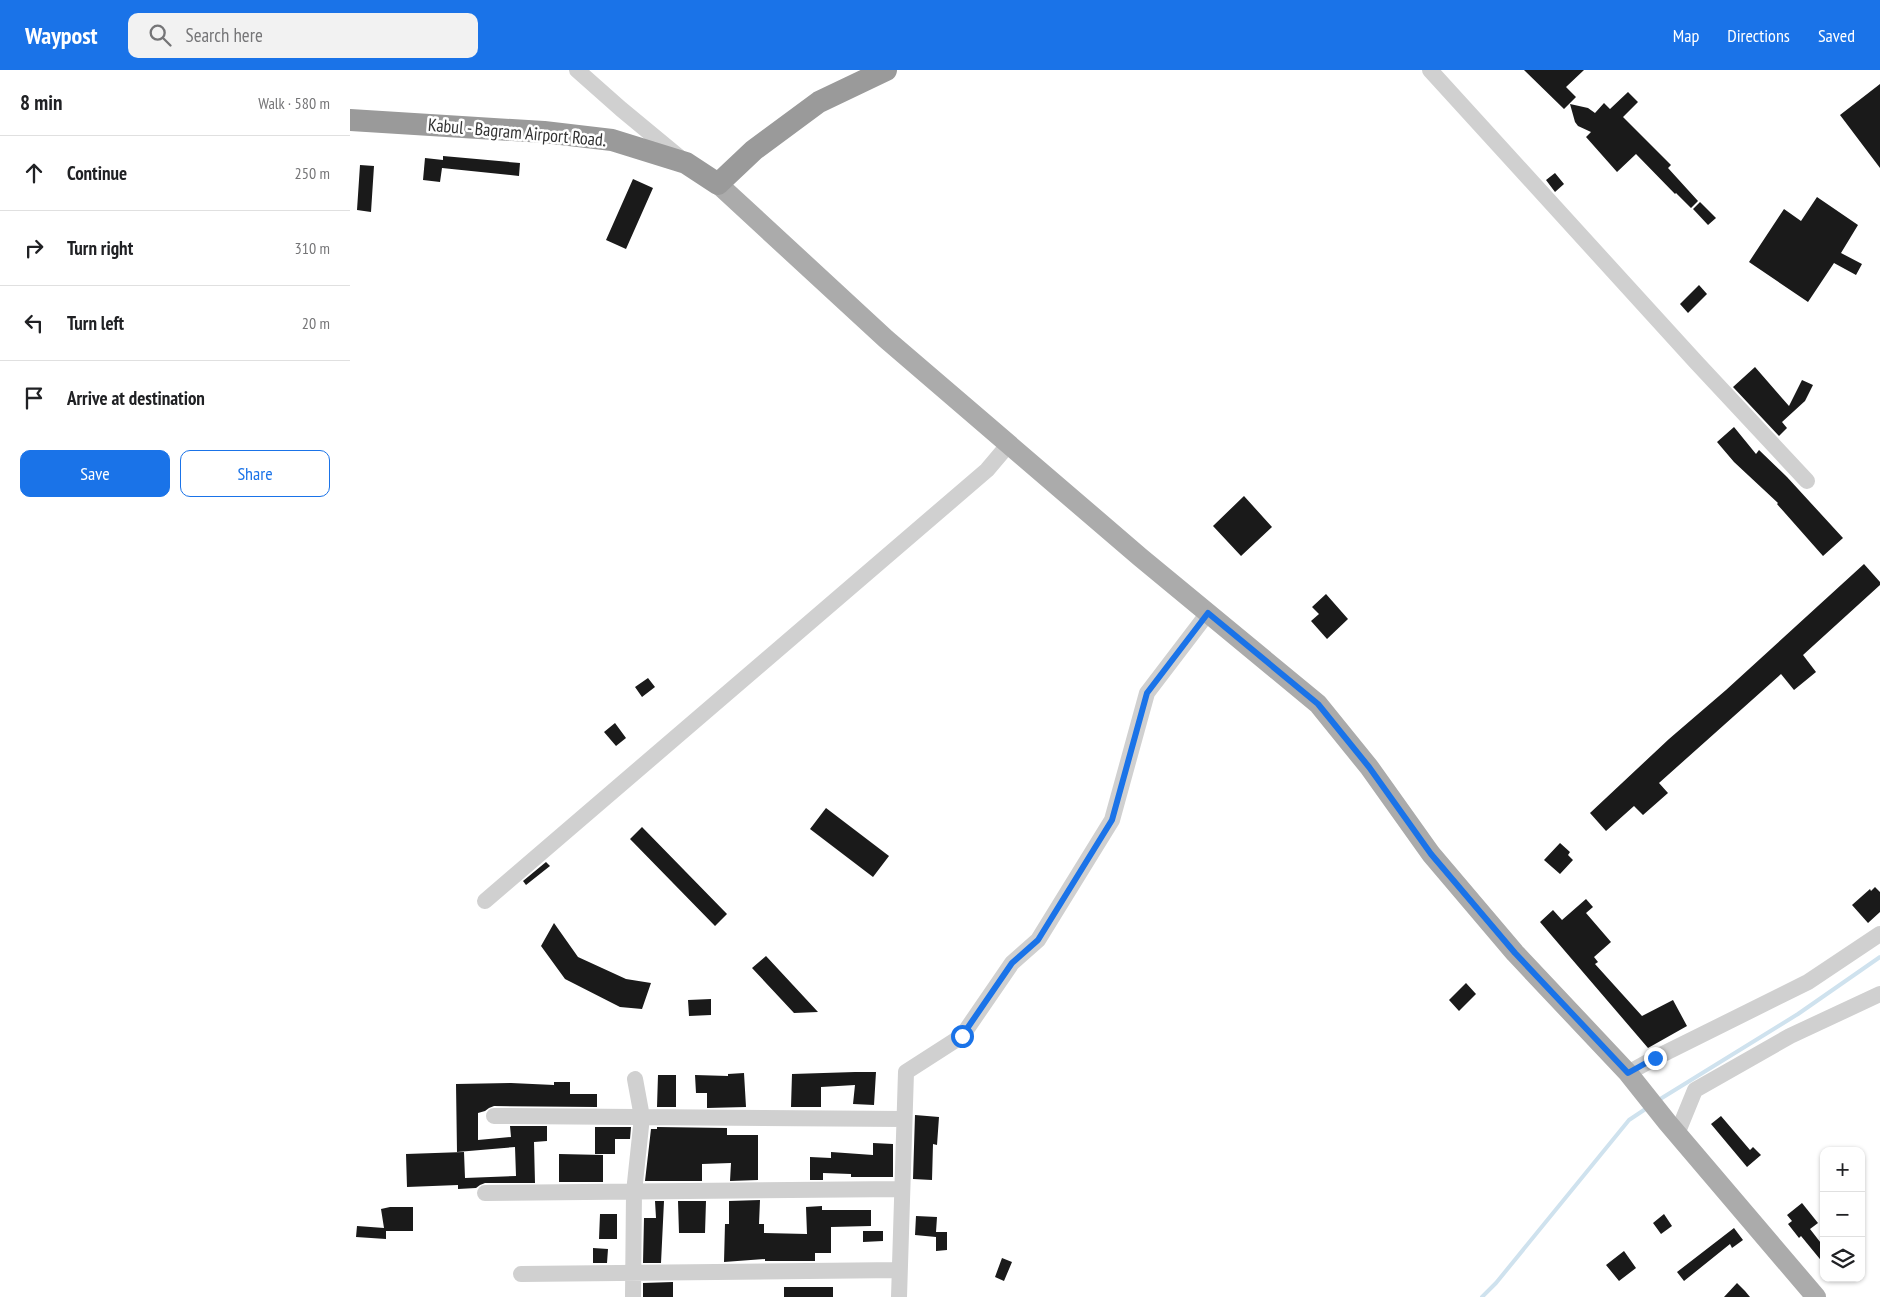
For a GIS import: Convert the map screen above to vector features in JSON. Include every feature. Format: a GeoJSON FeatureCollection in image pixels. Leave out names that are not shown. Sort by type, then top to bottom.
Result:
{"type":"FeatureCollection","features":[{"type":"Feature","properties":{"kind":"highway"},"geometry":{"type":"LineString","coordinates":[[718,184],[754,150],[819,102],[886,70]]}},
{"type":"Feature","properties":{"kind":"highway"},"geometry":{"type":"LineString","coordinates":[[350,116],[397,122]]}},
{"type":"Feature","properties":{"kind":"highway"},"geometry":{"type":"LineString","coordinates":[[350,120],[397,122]]}},
{"type":"Feature","properties":{"kind":"highway","name":"Kabul - Bagram Airport Road."},"geometry":{"type":"LineString","coordinates":[[397,122],[544,132],[612,140],[686,163],[718,184]]}},
{"type":"Feature","properties":{"kind":"main road"},"geometry":{"type":"LineString","coordinates":[[718,184],[886,339],[1140,557],[1318,704],[1369,767],[1431,854],[1515,953],[1630,1076],[1816,1297]]}},
{"type":"Feature","properties":{"kind":"street"},"geometry":{"type":"LineString","coordinates":[[577,70],[621,110],[686,163]]}},
{"type":"Feature","properties":{"kind":"street"},"geometry":{"type":"LineString","coordinates":[[1430,70],[1807,481]]}},
{"type":"Feature","properties":{"kind":"street"},"geometry":{"type":"LineString","coordinates":[[485,901],[987,470],[1009,444]]}},
{"type":"Feature","properties":{"kind":"street"},"geometry":{"type":"LineString","coordinates":[[898,1297],[906,1072],[962,1036],[1012,963],[1038,940],[1112,820],[1147,693],[1208,613]]}},
{"type":"Feature","properties":{"kind":"street"},"geometry":{"type":"LineString","coordinates":[[1630,1076],[1655,1058],[1808,982],[1880,934]]}},
{"type":"Feature","properties":{"kind":"street"},"geometry":{"type":"LineString","coordinates":[[1672,1128],[1694,1090],[1790,1036],[1880,994]]}},
{"type":"Feature","properties":{"kind":"street"},"geometry":{"type":"LineString","coordinates":[[633,1297],[634,1192],[642,1117],[636,1079]]}},
{"type":"Feature","properties":{"kind":"street"},"geometry":{"type":"LineString","coordinates":[[494,1116],[904,1119]]}},
{"type":"Feature","properties":{"kind":"street"},"geometry":{"type":"LineString","coordinates":[[485,1193],[901,1189]]}},
{"type":"Feature","properties":{"kind":"street"},"geometry":{"type":"LineString","coordinates":[[521,1274],[899,1270]]}},
{"type":"Feature","properties":{"kind":"building"},"geometry":{"type":"Polygon","coordinates":[[[1524,70],[1584,70],[1566,87],[1576,97],[1564,109],[1524,70]]]}},
{"type":"Feature","properties":{"kind":"building"},"geometry":{"type":"Polygon","coordinates":[[[1880,84],[1880,168],[1840,115],[1880,84]]]}},
{"type":"Feature","properties":{"kind":"building"},"geometry":{"type":"Polygon","coordinates":[[[1628,92],[1638,102],[1623,117],[1671,165],[1668,168],[1698,201],[1691,208],[1636,154],[1617,172],[1586,137],[1591,132],[1578,126],[1575,122],[1570,104],[1588,108],[1595,113],[1604,103],[1610,109],[1628,92]]]}},
{"type":"Feature","properties":{"kind":"building"},"geometry":{"type":"Polygon","coordinates":[[[443,156],[520,163],[519,176],[442,168],[440,182],[423,180],[425,158],[443,160],[443,156]]]}},
{"type":"Feature","properties":{"kind":"building"},"geometry":{"type":"Polygon","coordinates":[[[360,165],[374,166],[371,212],[357,210],[360,165]]]}},
{"type":"Feature","properties":{"kind":"building"},"geometry":{"type":"Polygon","coordinates":[[[1555,173],[1564,184],[1555,192],[1546,180],[1555,173]]]}},
{"type":"Feature","properties":{"kind":"building"},"geometry":{"type":"Polygon","coordinates":[[[633,179],[653,188],[626,249],[606,240],[633,179]]]}},
{"type":"Feature","properties":{"kind":"building"},"geometry":{"type":"Polygon","coordinates":[[[1817,197],[1858,225],[1841,253],[1862,264],[1856,275],[1834,263],[1808,302],[1749,262],[1784,209],[1801,221],[1817,197]]]}},
{"type":"Feature","properties":{"kind":"building"},"geometry":{"type":"Polygon","coordinates":[[[1700,202],[1716,218],[1708,225],[1693,209],[1700,202]]]}},
{"type":"Feature","properties":{"kind":"building"},"geometry":{"type":"Polygon","coordinates":[[[1699,285],[1707,294],[1688,313],[1680,304],[1699,285]]]}},
{"type":"Feature","properties":{"kind":"building"},"geometry":{"type":"Polygon","coordinates":[[[1755,367],[1789,406],[1802,380],[1813,385],[1805,401],[1782,422],[1787,428],[1779,436],[1733,387],[1755,367]]]}},
{"type":"Feature","properties":{"kind":"building"},"geometry":{"type":"Polygon","coordinates":[[[1734,427],[1756,454],[1759,450],[1787,477],[1843,538],[1823,556],[1778,503],[1734,462],[1717,442],[1734,427]]]}},
{"type":"Feature","properties":{"kind":"building"},"geometry":{"type":"Polygon","coordinates":[[[1244,496],[1272,527],[1241,556],[1213,526],[1244,496]]]}},
{"type":"Feature","properties":{"kind":"building"},"geometry":{"type":"Polygon","coordinates":[[[1864,564],[1880,582],[1880,585],[1803,655],[1816,672],[1794,690],[1781,674],[1659,783],[1668,793],[1643,815],[1634,806],[1606,831],[1590,813],[1669,739],[1726,690],[1864,564]]]}},
{"type":"Feature","properties":{"kind":"building"},"geometry":{"type":"Polygon","coordinates":[[[1326,594],[1348,619],[1327,639],[1311,621],[1319,614],[1312,607],[1326,594]]]}},
{"type":"Feature","properties":{"kind":"building"},"geometry":{"type":"Polygon","coordinates":[[[648,678],[655,687],[642,697],[635,687],[648,678]]]}},
{"type":"Feature","properties":{"kind":"building"},"geometry":{"type":"Polygon","coordinates":[[[615,723],[626,738],[616,746],[604,732],[615,723]]]}},
{"type":"Feature","properties":{"kind":"building"},"geometry":{"type":"Polygon","coordinates":[[[826,808],[889,856],[873,877],[810,829],[826,808]]]}},
{"type":"Feature","properties":{"kind":"building"},"geometry":{"type":"Polygon","coordinates":[[[642,827],[727,914],[715,926],[630,839],[642,827]]]}},
{"type":"Feature","properties":{"kind":"building"},"geometry":{"type":"Polygon","coordinates":[[[1560,843],[1570,852],[1568,855],[1573,860],[1560,874],[1544,860],[1560,843]]]}},
{"type":"Feature","properties":{"kind":"building"},"geometry":{"type":"Polygon","coordinates":[[[546,862],[550,866],[526,885],[523,881],[546,862]]]}},
{"type":"Feature","properties":{"kind":"building"},"geometry":{"type":"Polygon","coordinates":[[[1875,887],[1880,892],[1880,912],[1868,923],[1852,905],[1870,889],[1871,891],[1875,887]]]}},
{"type":"Feature","properties":{"kind":"building"},"geometry":{"type":"Polygon","coordinates":[[[1586,899],[1593,907],[1586,913],[1611,942],[1594,957],[1598,962],[1595,964],[1642,1016],[1673,1000],[1687,1026],[1648,1048],[1540,922],[1553,910],[1562,920],[1586,899]]]}},
{"type":"Feature","properties":{"kind":"building"},"geometry":{"type":"Polygon","coordinates":[[[554,923],[578,957],[626,979],[651,983],[642,1009],[620,1007],[565,979],[541,946],[554,923]]]}},
{"type":"Feature","properties":{"kind":"building"},"geometry":{"type":"Polygon","coordinates":[[[766,956],[818,1012],[794,1013],[752,968],[766,956]]]}},
{"type":"Feature","properties":{"kind":"building"},"geometry":{"type":"Polygon","coordinates":[[[1466,983],[1476,994],[1459,1011],[1449,1000],[1466,983]]]}},
{"type":"Feature","properties":{"kind":"building"},"geometry":{"type":"Polygon","coordinates":[[[711,999],[711,1015],[689,1016],[688,1000],[711,999]]]}},
{"type":"Feature","properties":{"kind":"building"},"geometry":{"type":"Polygon","coordinates":[[[876,1072],[874,1105],[853,1104],[855,1085],[821,1087],[821,1107],[791,1107],[792,1074],[876,1072]]]}},
{"type":"Feature","properties":{"kind":"building"},"geometry":{"type":"Polygon","coordinates":[[[744,1073],[746,1107],[707,1108],[707,1093],[696,1093],[695,1075],[728,1076],[728,1074],[744,1073]]]}},
{"type":"Feature","properties":{"kind":"building"},"geometry":{"type":"Polygon","coordinates":[[[658,1075],[676,1075],[676,1107],[657,1107],[658,1075]]]}},
{"type":"Feature","properties":{"kind":"building"},"geometry":{"type":"Polygon","coordinates":[[[554,1082],[570,1082],[570,1094],[597,1094],[597,1107],[494,1106],[478,1113],[478,1140],[511,1137],[510,1126],[547,1126],[547,1141],[534,1142],[535,1183],[485,1183],[476,1188],[458,1189],[458,1185],[407,1187],[406,1154],[464,1152],[465,1178],[516,1176],[515,1147],[457,1152],[456,1084],[511,1083],[554,1085],[554,1082]]]}},
{"type":"Feature","properties":{"kind":"building"},"geometry":{"type":"Polygon","coordinates":[[[915,1115],[939,1117],[937,1145],[933,1144],[932,1180],[913,1179],[915,1115]]]}},
{"type":"Feature","properties":{"kind":"building"},"geometry":{"type":"Polygon","coordinates":[[[1721,1116],[1750,1150],[1753,1147],[1761,1155],[1747,1167],[1711,1124],[1721,1116]]]}},
{"type":"Feature","properties":{"kind":"building"},"geometry":{"type":"Polygon","coordinates":[[[595,1127],[631,1127],[630,1139],[615,1139],[615,1154],[595,1154],[595,1127]]]}},
{"type":"Feature","properties":{"kind":"building"},"geometry":{"type":"Polygon","coordinates":[[[657,1127],[727,1128],[727,1135],[758,1135],[758,1180],[730,1181],[731,1163],[702,1164],[702,1181],[645,1181],[651,1129],[657,1129],[657,1127]]]}},
{"type":"Feature","properties":{"kind":"building"},"geometry":{"type":"Polygon","coordinates":[[[873,1143],[893,1144],[893,1177],[851,1177],[851,1174],[823,1173],[823,1180],[810,1180],[810,1157],[831,1158],[831,1152],[873,1155],[873,1143]]]}},
{"type":"Feature","properties":{"kind":"building"},"geometry":{"type":"Polygon","coordinates":[[[559,1154],[603,1155],[603,1182],[559,1182],[559,1154]]]}},
{"type":"Feature","properties":{"kind":"building"},"geometry":{"type":"Polygon","coordinates":[[[760,1200],[759,1224],[764,1224],[764,1233],[807,1234],[806,1207],[822,1206],[822,1210],[871,1210],[871,1226],[831,1227],[831,1253],[815,1253],[815,1261],[765,1261],[765,1259],[724,1262],[725,1224],[729,1224],[729,1201],[760,1200]]]}},
{"type":"Feature","properties":{"kind":"building"},"geometry":{"type":"Polygon","coordinates":[[[655,1201],[664,1201],[661,1263],[643,1263],[644,1218],[656,1218],[655,1201]]]}},
{"type":"Feature","properties":{"kind":"building"},"geometry":{"type":"Polygon","coordinates":[[[678,1201],[706,1201],[705,1233],[679,1233],[678,1201]]]}},
{"type":"Feature","properties":{"kind":"building"},"geometry":{"type":"Polygon","coordinates":[[[1802,1203],[1818,1223],[1810,1229],[1820,1242],[1820,1259],[1801,1236],[1799,1238],[1788,1224],[1792,1221],[1787,1215],[1802,1203]]]}},
{"type":"Feature","properties":{"kind":"building"},"geometry":{"type":"Polygon","coordinates":[[[413,1207],[413,1231],[386,1231],[386,1239],[356,1237],[357,1226],[384,1228],[381,1209],[413,1207]]]}},
{"type":"Feature","properties":{"kind":"building"},"geometry":{"type":"Polygon","coordinates":[[[600,1214],[617,1214],[617,1239],[599,1239],[600,1214]]]}},
{"type":"Feature","properties":{"kind":"building"},"geometry":{"type":"Polygon","coordinates":[[[1664,1214],[1672,1226],[1661,1234],[1653,1223],[1664,1214]]]}},
{"type":"Feature","properties":{"kind":"building"},"geometry":{"type":"Polygon","coordinates":[[[916,1216],[937,1217],[936,1232],[947,1232],[947,1250],[936,1251],[936,1237],[915,1235],[916,1216]]]}},
{"type":"Feature","properties":{"kind":"building"},"geometry":{"type":"Polygon","coordinates":[[[1734,1228],[1743,1240],[1732,1248],[1730,1244],[1684,1281],[1677,1272],[1734,1228]]]}},
{"type":"Feature","properties":{"kind":"building"},"geometry":{"type":"Polygon","coordinates":[[[863,1231],[883,1231],[883,1241],[863,1242],[863,1231]]]}},
{"type":"Feature","properties":{"kind":"building"},"geometry":{"type":"Polygon","coordinates":[[[593,1248],[608,1249],[607,1263],[593,1263],[593,1248]]]}},
{"type":"Feature","properties":{"kind":"building"},"geometry":{"type":"Polygon","coordinates":[[[1624,1251],[1636,1268],[1619,1281],[1606,1265],[1624,1251]]]}},
{"type":"Feature","properties":{"kind":"building"},"geometry":{"type":"Polygon","coordinates":[[[1002,1258],[1012,1262],[1004,1281],[995,1277],[1002,1258]]]}},
{"type":"Feature","properties":{"kind":"building"},"geometry":{"type":"Polygon","coordinates":[[[673,1282],[673,1297],[643,1297],[643,1283],[673,1282]]]}},
{"type":"Feature","properties":{"kind":"building"},"geometry":{"type":"Polygon","coordinates":[[[1737,1283],[1750,1297],[1724,1297],[1737,1283]]]}},
{"type":"Feature","properties":{"kind":"building"},"geometry":{"type":"Polygon","coordinates":[[[784,1287],[833,1287],[833,1297],[784,1297],[784,1287]]]}},
{"type":"Feature","properties":{"kind":"waterway"},"geometry":{"type":"LineString","coordinates":[[1657,1101],[1798,1014],[1880,957]]}},
{"type":"Feature","properties":{"kind":"waterway"},"geometry":{"type":"LineString","coordinates":[[1482,1297],[1496,1283],[1629,1120],[1647,1108]]}},
{"type":"Feature","properties":{"kind":"route"},"geometry":{"type":"LineString","coordinates":[[962,1036],[1012,963],[1038,940],[1112,820],[1147,693],[1208,613],[1318,704],[1369,767],[1431,854],[1515,953],[1628,1073],[1655,1058]]}}]}
